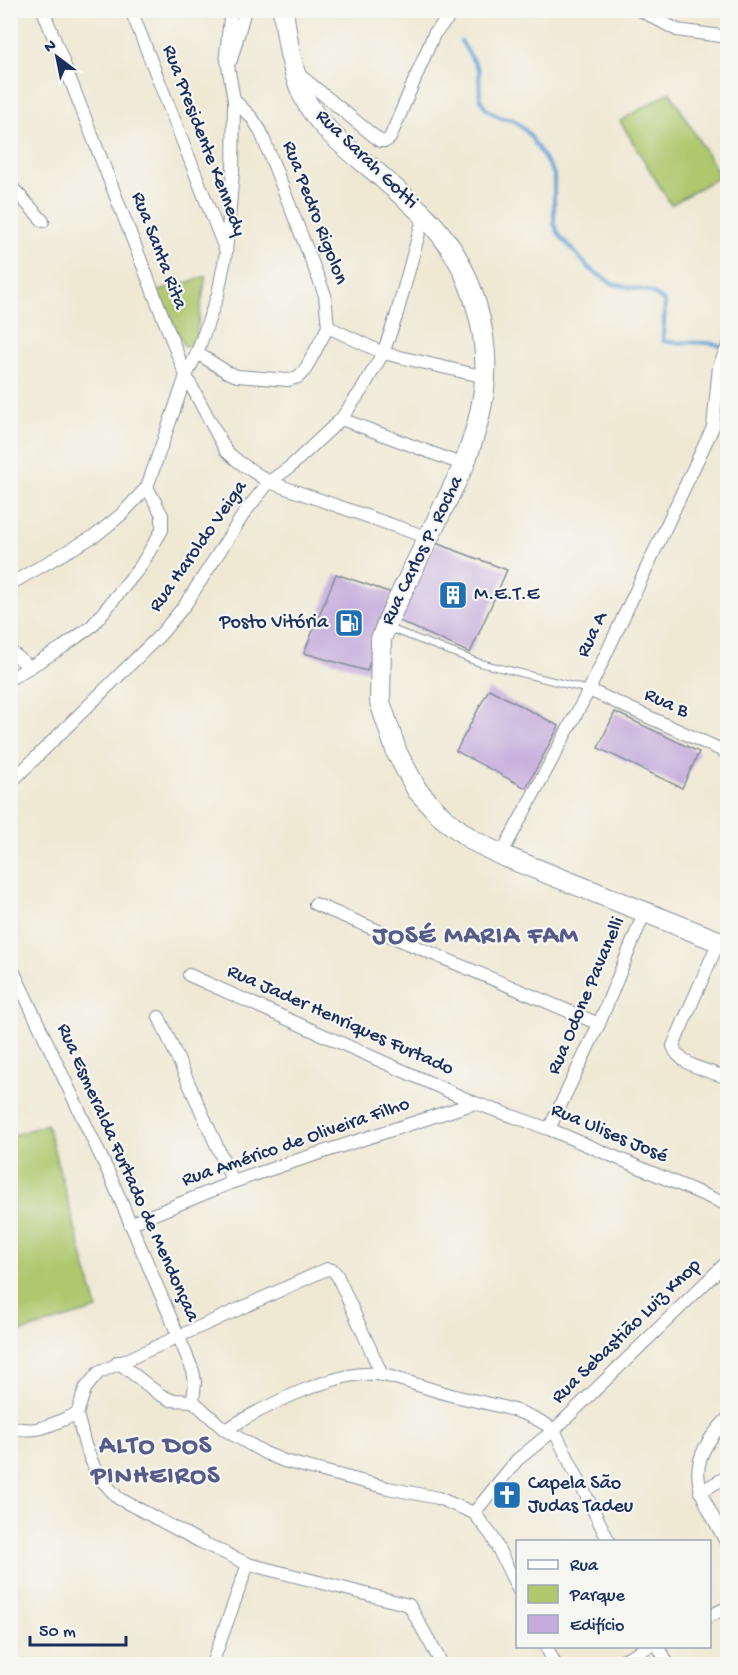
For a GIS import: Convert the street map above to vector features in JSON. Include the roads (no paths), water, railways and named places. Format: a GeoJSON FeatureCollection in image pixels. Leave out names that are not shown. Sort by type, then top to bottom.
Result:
{"type":"FeatureCollection","features":[{"type":"Feature","properties":{"kind":"main road","name":"Rua Sarah Gotti"},"geometry":{"type":"LineString","coordinates":[[284,10],[295,71],[303,95],[317,118],[424,215]]}},
{"type":"Feature","properties":{"kind":"main road","name":"Rua Carlos P. Rocha"},"geometry":{"type":"LineString","coordinates":[[424,215],[443,236],[472,289],[482,337],[485,377],[477,420],[464,465],[381,639],[380,702],[397,753],[417,790],[443,818],[472,840],[501,855],[723,943]]}},
{"type":"Feature","properties":{"kind":"street","name":"Rua Santa Rita"},"geometry":{"type":"LineString","coordinates":[[43,10],[186,376],[225,451],[269,482],[429,538]]}},
{"type":"Feature","properties":{"kind":"street","name":"Rua Presidente Kennedy"},"geometry":{"type":"LineString","coordinates":[[131,10],[226,253]]}},
{"type":"Feature","properties":{"kind":"street"},"geometry":{"type":"LineString","coordinates":[[10,584],[96,535],[122,514],[147,487],[218,294],[226,253],[232,203],[234,100],[228,70],[227,42],[231,10]]}},
{"type":"Feature","properties":{"kind":"street"},"geometry":{"type":"LineString","coordinates":[[228,70],[245,10]]}},
{"type":"Feature","properties":{"kind":"street","name":"Rua Sarah Gotti"},"geometry":{"type":"LineString","coordinates":[[295,71],[380,141],[390,138],[434,34],[455,10]]}},
{"type":"Feature","properties":{"kind":"street"},"geometry":{"type":"LineString","coordinates":[[640,10],[677,30],[728,37]]}},
{"type":"Feature","properties":{"kind":"street","name":"Rua Pedro Rigolon"},"geometry":{"type":"LineString","coordinates":[[234,100],[261,130],[325,295],[328,327]]}},
{"type":"Feature","properties":{"kind":"street"},"geometry":{"type":"LineString","coordinates":[[10,185],[43,220]]}},
{"type":"Feature","properties":{"kind":"street","name":"Rua Haroldo Veiga"},"geometry":{"type":"LineString","coordinates":[[10,783],[161,634],[185,605],[245,512],[269,482],[290,467],[341,419],[363,388],[383,353],[396,317],[424,215]]}},
{"type":"Feature","properties":{"kind":"street"},"geometry":{"type":"LineString","coordinates":[[197,353],[237,376],[288,380],[298,377],[305,370],[328,327],[383,353],[485,377]]}},
{"type":"Feature","properties":{"kind":"street","name":"Rua A"},"geometry":{"type":"LineString","coordinates":[[501,855],[589,690],[712,427],[719,366],[728,346]]}},
{"type":"Feature","properties":{"kind":"street"},"geometry":{"type":"LineString","coordinates":[[341,419],[464,465]]}},
{"type":"Feature","properties":{"kind":"street"},"geometry":{"type":"LineString","coordinates":[[10,679],[63,647],[92,626],[140,567],[162,530],[162,515],[147,487]]}},
{"type":"Feature","properties":{"kind":"street"},"geometry":{"type":"LineString","coordinates":[[10,651],[30,667]]}},
{"type":"Feature","properties":{"kind":"street","name":"Rua B"},"geometry":{"type":"LineString","coordinates":[[589,690],[728,753]]}},
{"type":"Feature","properties":{"kind":"street"},"geometry":{"type":"LineString","coordinates":[[315,903],[599,1024]]}},
{"type":"Feature","properties":{"kind":"street","name":"Rua Odone Pavanelli"},"geometry":{"type":"LineString","coordinates":[[549,1129],[599,1024],[645,912]]}},
{"type":"Feature","properties":{"kind":"street"},"geometry":{"type":"LineString","coordinates":[[723,943],[673,1046],[675,1054],[681,1059],[728,1078]]}},
{"type":"Feature","properties":{"kind":"street","name":"Rua Esmeralda Furtado de Mendonçaa"},"geometry":{"type":"LineString","coordinates":[[10,964],[111,1178],[178,1335],[195,1382],[193,1401]]}},
{"type":"Feature","properties":{"kind":"street","name":"Rua Jader Henriques Furtado"},"geometry":{"type":"LineString","coordinates":[[189,975],[475,1102]]}},
{"type":"Feature","properties":{"kind":"street"},"geometry":{"type":"LineString","coordinates":[[159,1017],[233,1182]]}},
{"type":"Feature","properties":{"kind":"street","name":"Rua Américo de Oliveira Filho"},"geometry":{"type":"LineString","coordinates":[[130,1224],[233,1182],[475,1102]]}},
{"type":"Feature","properties":{"kind":"street","name":"Rua Ulises José"},"geometry":{"type":"LineString","coordinates":[[475,1102],[549,1129],[728,1205]]}},
{"type":"Feature","properties":{"kind":"street","name":"Rua Sebastião Luiz Knop"},"geometry":{"type":"LineString","coordinates":[[474,1513],[517,1460],[554,1430],[727,1262]]}},
{"type":"Feature","properties":{"kind":"street"},"geometry":{"type":"LineString","coordinates":[[382,1375],[337,1275],[333,1270],[327,1269],[98,1372],[85,1389],[77,1414],[85,1446],[98,1476],[118,1498],[248,1564],[409,1605],[442,1665]]}},
{"type":"Feature","properties":{"kind":"street"},"geometry":{"type":"LineString","coordinates":[[118,1362],[159,1394],[171,1400],[193,1401],[225,1430],[265,1453],[285,1461],[388,1488],[438,1498],[474,1513],[492,1536],[516,1585]]}},
{"type":"Feature","properties":{"kind":"street"},"geometry":{"type":"LineString","coordinates":[[225,1430],[255,1412],[333,1380],[355,1374],[382,1375],[438,1392],[519,1411],[541,1420],[554,1430],[608,1540]]}},
{"type":"Feature","properties":{"kind":"street"},"geometry":{"type":"LineString","coordinates":[[10,1426],[26,1431],[39,1430],[77,1414]]}},
{"type":"Feature","properties":{"kind":"street"},"geometry":{"type":"LineString","coordinates":[[728,1418],[715,1431],[700,1454],[697,1467],[700,1492],[728,1546]]}},
{"type":"Feature","properties":{"kind":"street"},"geometry":{"type":"LineString","coordinates":[[700,1492],[728,1476]]}},
{"type":"Feature","properties":{"kind":"street"},"geometry":{"type":"LineString","coordinates":[[212,1665],[248,1564]]}},
{"type":"Feature","properties":{"kind":"street"},"geometry":{"type":"LineString","coordinates":[[711,1616],[728,1607]]}},
{"type":"Feature","properties":{"kind":"street"},"geometry":{"type":"LineString","coordinates":[[546,1648],[555,1665]]}},
{"type":"Feature","properties":{"kind":"street"},"geometry":{"type":"LineString","coordinates":[[615,1665],[648,1648]]}},
{"type":"Feature","properties":{"kind":"street"},"geometry":{"type":"LineString","coordinates":[[659,1648],[668,1665]]}},
{"type":"Feature","properties":{"kind":"lane"},"geometry":{"type":"LineString","coordinates":[[386,626],[480,663],[589,690]]}},
{"type":"Feature","properties":{"kind":"waterway"},"geometry":{"type":"LineString","coordinates":[[422,10],[431,17]]}},
{"type":"Feature","properties":{"kind":"waterway"},"geometry":{"type":"LineString","coordinates":[[461,41],[479,70],[480,99],[486,109],[501,118],[514,120],[529,134],[554,174],[554,224],[560,236],[590,269],[613,284],[651,292],[665,302],[663,341],[710,343],[724,347]]}},
{"type":"Feature","properties":{"kind":"place","name":"M.E.T.E"},"geometry":{"type":"Point","coordinates":[453,595]}},
{"type":"Feature","properties":{"kind":"place","name":"Posto Vitória"},"geometry":{"type":"Point","coordinates":[349,623]}},
{"type":"Feature","properties":{"kind":"place","name":"Capela São Judas Tadeu"},"geometry":{"type":"Point","coordinates":[507,1495]}},
{"type":"Feature","properties":{"kind":"district","name":"JOSÉ MARIA FAM"},"geometry":{"type":"Point","coordinates":[476,937]}},
{"type":"Feature","properties":{"kind":"district","name":"ALTO DOS PINHEIROS"},"geometry":{"type":"Point","coordinates":[156,1462]}}]}
